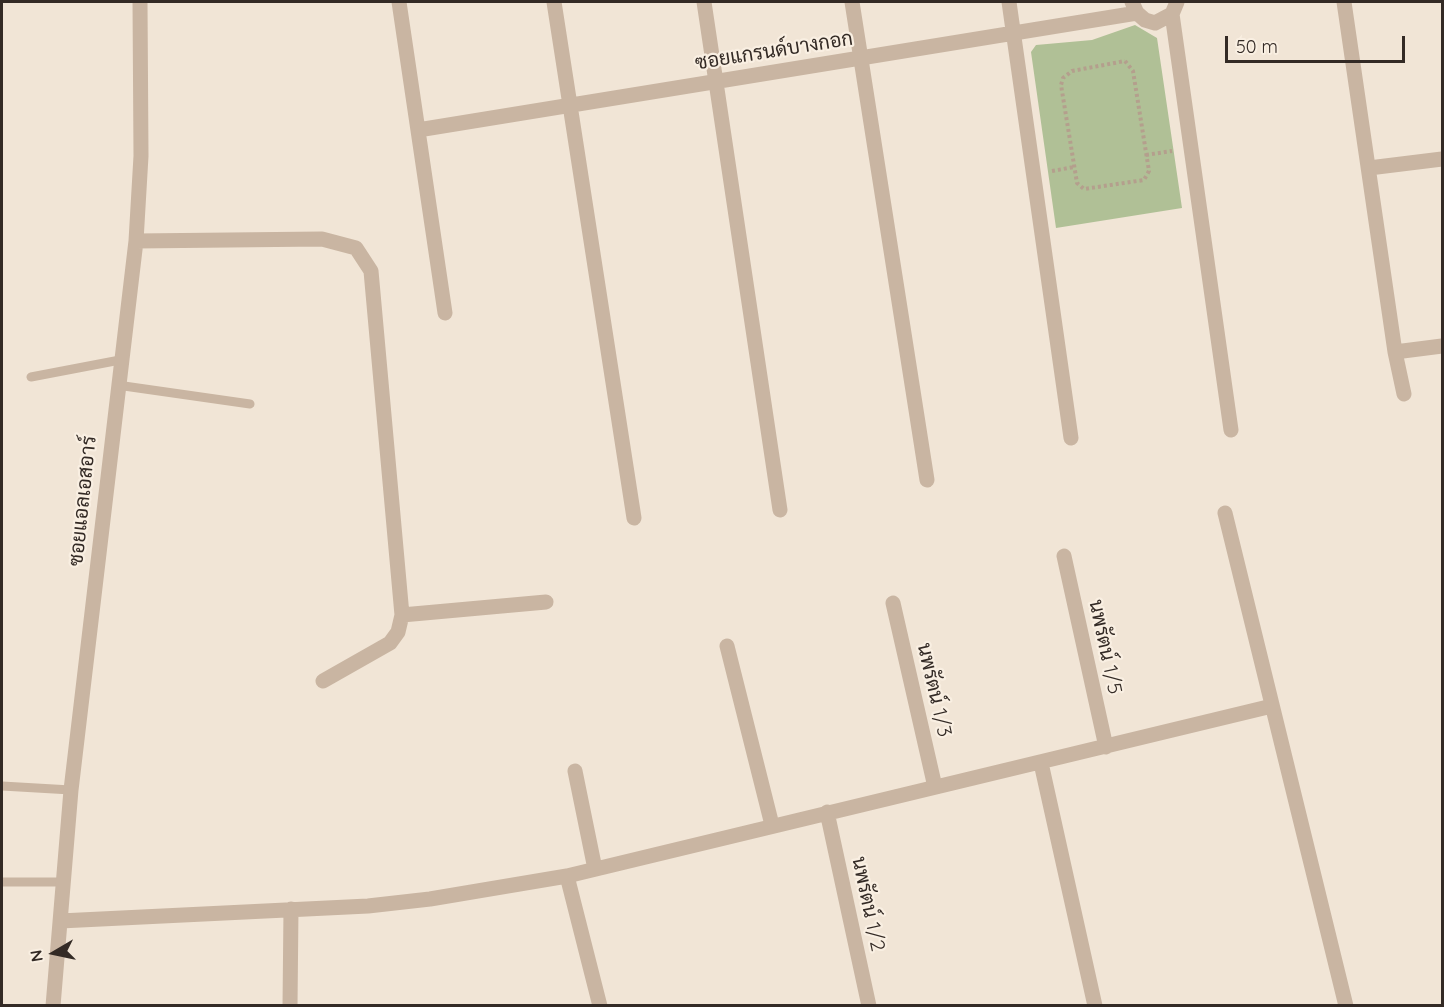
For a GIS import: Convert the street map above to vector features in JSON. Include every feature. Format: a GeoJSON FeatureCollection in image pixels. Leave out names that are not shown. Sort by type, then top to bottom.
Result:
{"type":"FeatureCollection","features":[{"type":"Feature","properties":{"kind":"street","name":"ซอยแอลเอสอาร์"},"geometry":{"type":"LineString","coordinates":[[53,1005],[71,790],[117,385],[136,241],[141,156],[140,2]]}},
{"type":"Feature","properties":{"kind":"street"},"geometry":{"type":"LineString","coordinates":[[399,2],[446,314]]}},
{"type":"Feature","properties":{"kind":"street"},"geometry":{"type":"LineString","coordinates":[[554,2],[634,518]]}},
{"type":"Feature","properties":{"kind":"street"},"geometry":{"type":"LineString","coordinates":[[704,2],[780,510]]}},
{"type":"Feature","properties":{"kind":"street"},"geometry":{"type":"LineString","coordinates":[[852,2],[927,480]]}},
{"type":"Feature","properties":{"kind":"street"},"geometry":{"type":"LineString","coordinates":[[1009,2],[1071,438]]}},
{"type":"Feature","properties":{"kind":"street"},"geometry":{"type":"LineString","coordinates":[[1344,2],[1395,352],[1404,394]]}},
{"type":"Feature","properties":{"kind":"street","name":"ซอยแกรนด์บางกอก"},"geometry":{"type":"LineString","coordinates":[[418,130],[1013,33],[1135,7],[1145,20],[1155,22],[1174,8]]}},
{"type":"Feature","properties":{"kind":"street"},"geometry":{"type":"LineString","coordinates":[[1174,8],[1191,148],[1231,430]]}},
{"type":"Feature","properties":{"kind":"street"},"geometry":{"type":"LineString","coordinates":[[1370,168],[1443,159]]}},
{"type":"Feature","properties":{"kind":"street"},"geometry":{"type":"LineString","coordinates":[[136,241],[322,239],[356,248],[371,271],[402,615],[398,632],[390,643],[323,681]]}},
{"type":"Feature","properties":{"kind":"street"},"geometry":{"type":"LineString","coordinates":[[1395,352],[1443,346]]}},
{"type":"Feature","properties":{"kind":"street"},"geometry":{"type":"LineString","coordinates":[[1225,513],[1346,1005]]}},
{"type":"Feature","properties":{"kind":"street","name":"นพรัตน์ 1/5"},"geometry":{"type":"LineString","coordinates":[[1064,556],[1106,747]]}},
{"type":"Feature","properties":{"kind":"street"},"geometry":{"type":"LineString","coordinates":[[402,615],[546,602]]}},
{"type":"Feature","properties":{"kind":"street","name":"นพรัตน์ 1/3"},"geometry":{"type":"LineString","coordinates":[[893,603],[935,787]]}},
{"type":"Feature","properties":{"kind":"street"},"geometry":{"type":"LineString","coordinates":[[727,646],[772,825]]}},
{"type":"Feature","properties":{"kind":"street"},"geometry":{"type":"LineString","coordinates":[[60,921],[368,906],[430,899],[567,876],[1272,706]]}},
{"type":"Feature","properties":{"kind":"street"},"geometry":{"type":"LineString","coordinates":[[1041,763],[1095,1005]]}},
{"type":"Feature","properties":{"kind":"street"},"geometry":{"type":"LineString","coordinates":[[575,771],[595,869]]}},
{"type":"Feature","properties":{"kind":"street","name":"นพรัตน์ 1/2"},"geometry":{"type":"LineString","coordinates":[[827,812],[869,1005]]}},
{"type":"Feature","properties":{"kind":"street"},"geometry":{"type":"LineString","coordinates":[[567,876],[600,1005]]}},
{"type":"Feature","properties":{"kind":"street"},"geometry":{"type":"LineString","coordinates":[[290,1005],[291,909]]}},
{"type":"Feature","properties":{"kind":"lane"},"geometry":{"type":"LineString","coordinates":[[31,377],[120,360]]}},
{"type":"Feature","properties":{"kind":"lane"},"geometry":{"type":"LineString","coordinates":[[117,385],[250,404]]}},
{"type":"Feature","properties":{"kind":"lane"},"geometry":{"type":"LineString","coordinates":[[2,786],[71,790]]}},
{"type":"Feature","properties":{"kind":"lane"},"geometry":{"type":"LineString","coordinates":[[2,882],[64,882]]}},
{"type":"Feature","properties":{"kind":"path"},"geometry":{"type":"LineString","coordinates":[[1118,62],[1130,65],[1146,155],[1149,171],[1143,180],[1092,189],[1080,187],[1077,183],[1061,85],[1066,74],[1118,62]]}},
{"type":"Feature","properties":{"kind":"path"},"geometry":{"type":"LineString","coordinates":[[1146,155],[1191,148]]}},
{"type":"Feature","properties":{"kind":"green space"},"geometry":{"type":"Polygon","coordinates":[[[1135,25],[1157,38],[1182,208],[1056,228],[1031,52],[1036,45],[1092,40],[1135,25]]]}}]}
